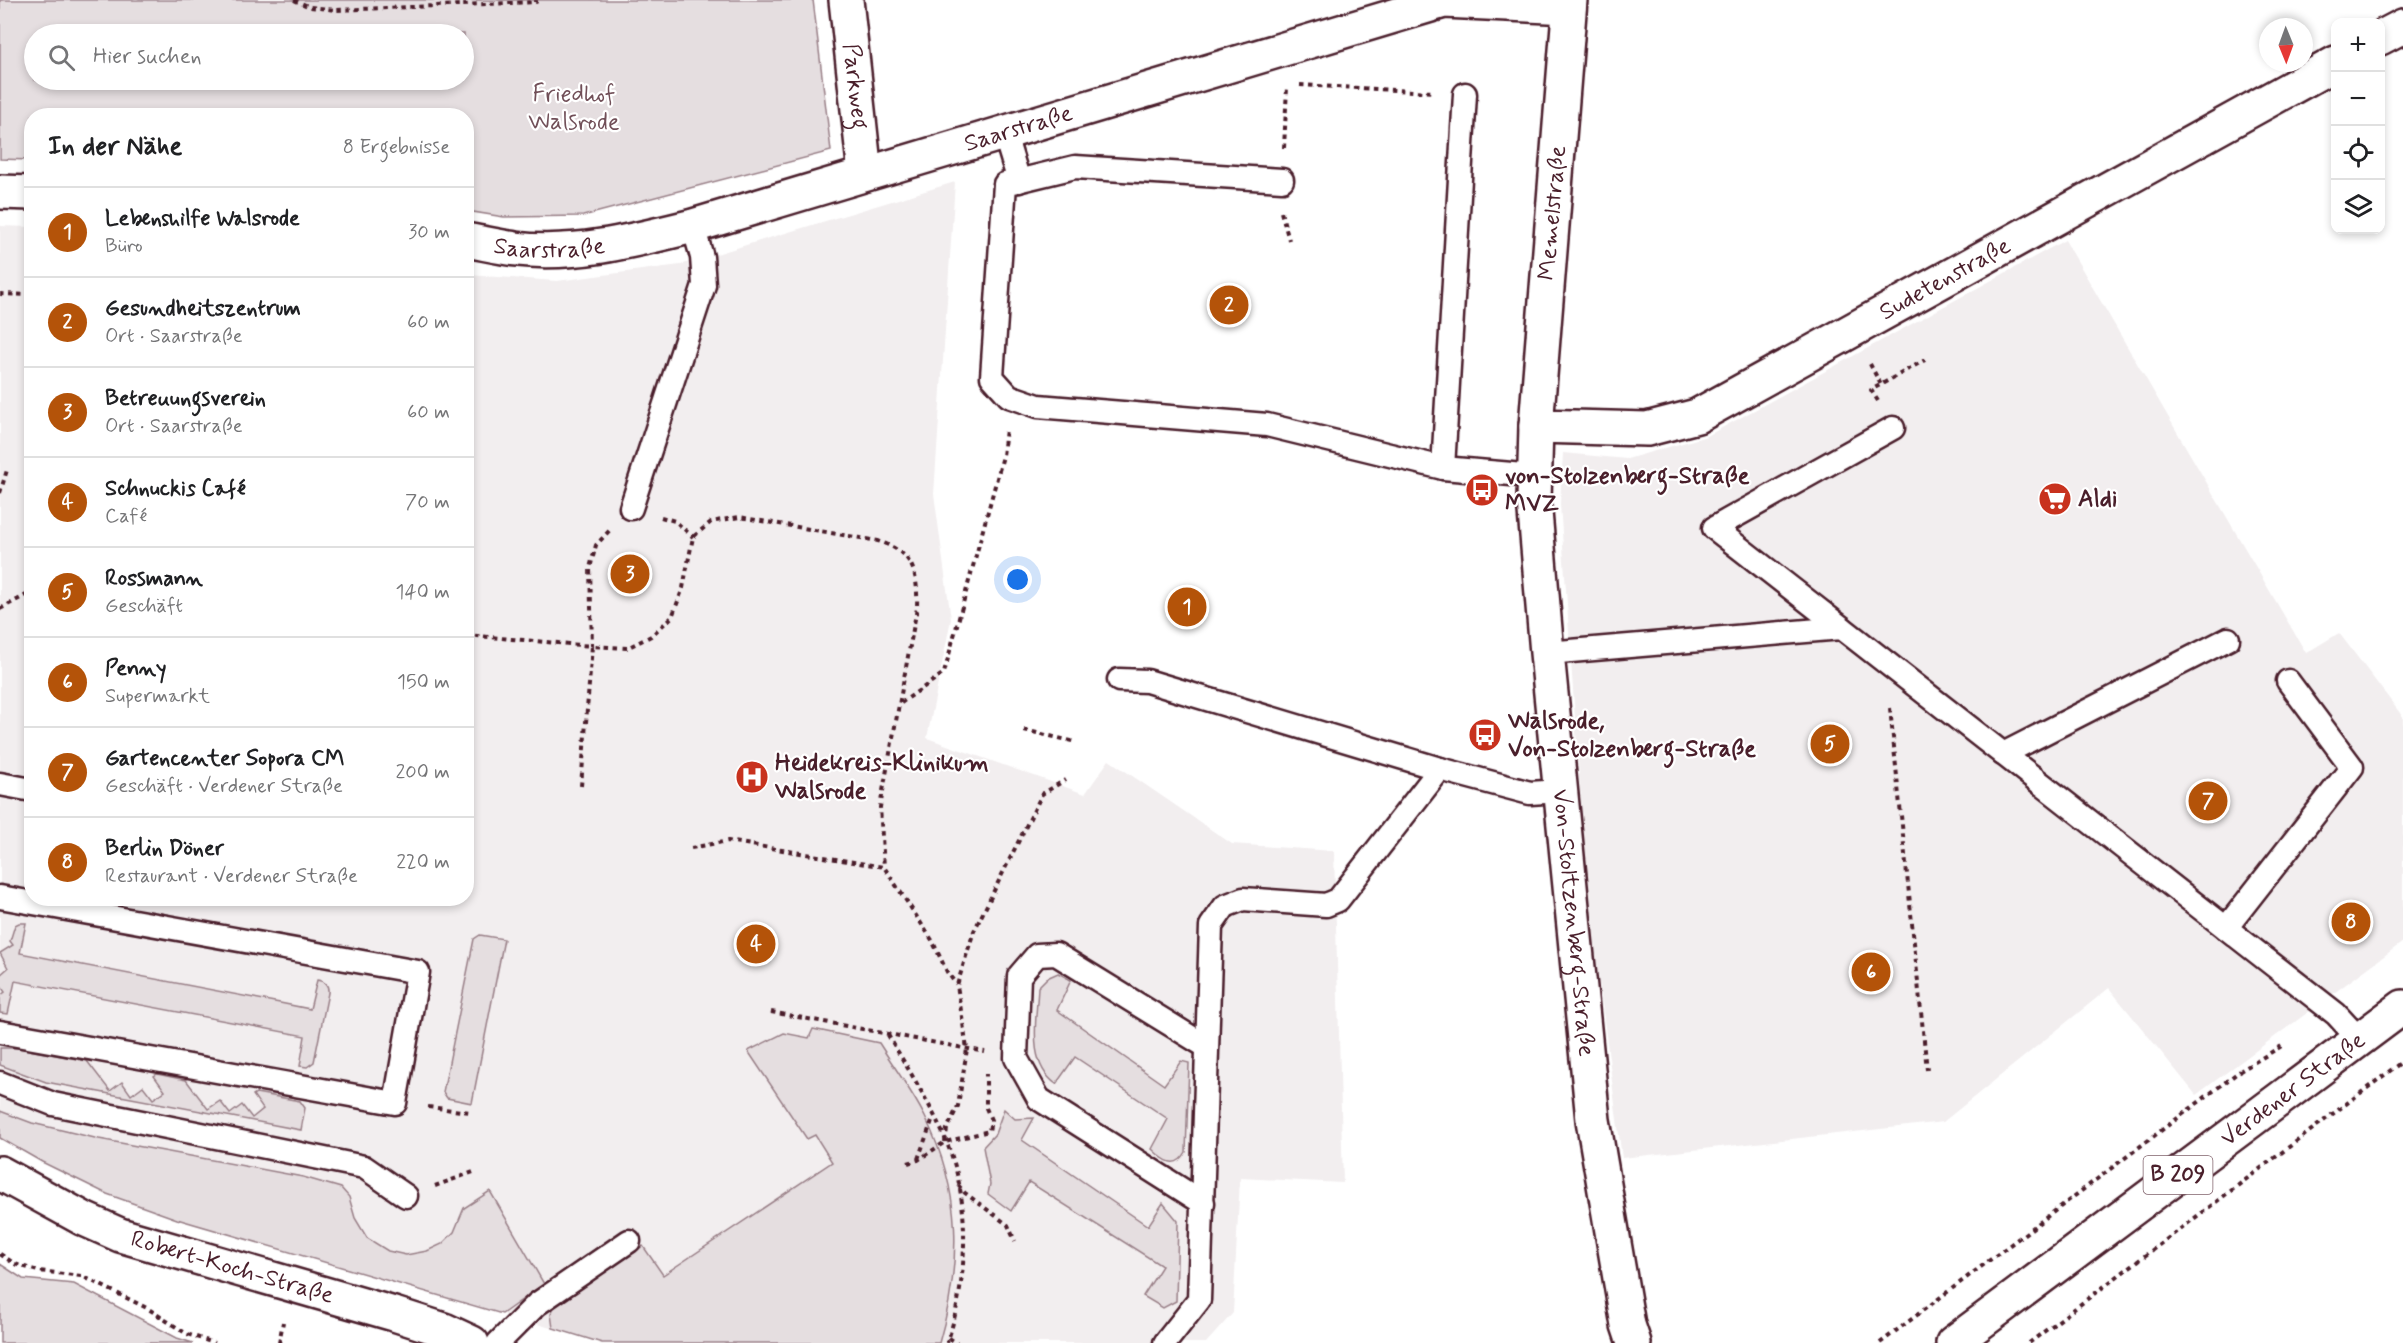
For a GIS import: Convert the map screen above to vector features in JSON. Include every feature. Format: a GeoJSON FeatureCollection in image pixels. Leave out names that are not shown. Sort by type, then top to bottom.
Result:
{"type":"FeatureCollection","features":[{"type":"Feature","properties":{"kind":"street","name":"Parkweg"},"geometry":{"type":"LineString","coordinates":[[846,0],[866,174]]}},
{"type":"Feature","properties":{"kind":"street","name":"Saarstraße"},"geometry":{"type":"LineString","coordinates":[[474,241],[518,249],[564,250],[618,244],[693,226],[1443,1],[1569,4]]}},
{"type":"Feature","properties":{"kind":"street","name":"Memelstraße"},"geometry":{"type":"LineString","coordinates":[[1536,426],[1569,4]]}},
{"type":"Feature","properties":{"kind":"street"},"geometry":{"type":"LineString","coordinates":[[2385,35],[2403,26]]}},
{"type":"Feature","properties":{"kind":"street","name":"Sudetenstraße"},"geometry":{"type":"LineString","coordinates":[[1536,426],[1647,429],[1697,416],[2331,66]]}},
{"type":"Feature","properties":{"kind":"street"},"geometry":{"type":"LineString","coordinates":[[0,192],[24,193]]}},
{"type":"Feature","properties":{"kind":"street","name":"Von-Stoltzenberg-Straße"},"geometry":{"type":"LineString","coordinates":[[1536,426],[1534,476],[1546,653],[1593,1120],[1628,1325],[1634,1343]]}},
{"type":"Feature","properties":{"kind":"street","name":"Verdener Straße"},"geometry":{"type":"LineString","coordinates":[[1953,1343],[2403,1006]]}},
{"type":"Feature","properties":{"kind":"street","name":"Robert-Koch-Straße"},"geometry":{"type":"LineString","coordinates":[[0,1173],[75,1214],[120,1235],[394,1314],[444,1330],[472,1343]]}},
{"type":"Feature","properties":{"kind":"lane"},"geometry":{"type":"LineString","coordinates":[[1443,468],[1465,94]]}},
{"type":"Feature","properties":{"kind":"lane"},"geometry":{"type":"LineString","coordinates":[[1004,132],[1019,181]]}},
{"type":"Feature","properties":{"kind":"lane"},"geometry":{"type":"LineString","coordinates":[[1282,180],[1076,167],[1005,184],[992,377],[1009,396],[1038,406],[1267,425],[1443,468],[1534,476]]}},
{"type":"Feature","properties":{"kind":"lane"},"geometry":{"type":"LineString","coordinates":[[631,508],[704,285],[702,257],[693,226]]}},
{"type":"Feature","properties":{"kind":"lane"},"geometry":{"type":"LineString","coordinates":[[1893,428],[1713,528],[2336,1014],[2359,1039]]}},
{"type":"Feature","properties":{"kind":"lane"},"geometry":{"type":"LineString","coordinates":[[1546,653],[1842,628]]}},
{"type":"Feature","properties":{"kind":"lane"},"geometry":{"type":"LineString","coordinates":[[2003,754],[2228,639]]}},
{"type":"Feature","properties":{"kind":"lane"},"geometry":{"type":"LineString","coordinates":[[1119,680],[1147,681],[1440,769],[1530,793],[1560,791]]}},
{"type":"Feature","properties":{"kind":"lane"},"geometry":{"type":"LineString","coordinates":[[2226,928],[2352,767],[2288,681]]}},
{"type":"Feature","properties":{"kind":"lane"},"geometry":{"type":"LineString","coordinates":[[1165,1343],[1199,1300],[1211,926],[1225,906],[1243,899],[1326,905],[1338,900],[1440,769]]}},
{"type":"Feature","properties":{"kind":"lane"},"geometry":{"type":"LineString","coordinates":[[0,784],[24,788]]}},
{"type":"Feature","properties":{"kind":"lane"},"geometry":{"type":"LineString","coordinates":[[0,897],[24,901]]}},
{"type":"Feature","properties":{"kind":"lane"},"geometry":{"type":"LineString","coordinates":[[0,1032],[395,1103],[418,972],[50,906]]}},
{"type":"Feature","properties":{"kind":"lane"},"geometry":{"type":"LineString","coordinates":[[1203,1203],[1039,1098],[1016,1058],[1019,976],[1037,955],[1056,954],[1207,1047]]}},
{"type":"Feature","properties":{"kind":"lane"},"geometry":{"type":"LineString","coordinates":[[0,1083],[53,1104],[364,1167],[406,1196]]}},
{"type":"Feature","properties":{"kind":"lane"},"geometry":{"type":"LineString","coordinates":[[498,1343],[537,1304],[630,1241]]}},
{"type":"Feature","properties":{"kind":"path"},"geometry":{"type":"LineString","coordinates":[[294,0],[310,7],[336,10],[537,2],[536,0]]}},
{"type":"Feature","properties":{"kind":"path"},"geometry":{"type":"LineString","coordinates":[[1289,47],[1280,209],[1289,240]]}},
{"type":"Feature","properties":{"kind":"path"},"geometry":{"type":"LineString","coordinates":[[1287,84],[1465,94]]}},
{"type":"Feature","properties":{"kind":"path"},"geometry":{"type":"LineString","coordinates":[[0,294],[24,295]]}},
{"type":"Feature","properties":{"kind":"path"},"geometry":{"type":"LineString","coordinates":[[1893,428],[1871,390],[1925,360]]}},
{"type":"Feature","properties":{"kind":"path"},"geometry":{"type":"LineString","coordinates":[[900,704],[944,673],[1003,456],[1009,396]]}},
{"type":"Feature","properties":{"kind":"path"},"geometry":{"type":"LineString","coordinates":[[0,493],[7,470]]}},
{"type":"Feature","properties":{"kind":"path"},"geometry":{"type":"LineString","coordinates":[[581,786],[592,646],[590,568],[596,545],[631,508]]}},
{"type":"Feature","properties":{"kind":"path"},"geometry":{"type":"LineString","coordinates":[[474,636],[627,648],[651,636],[672,617],[683,588],[693,537],[711,522],[739,517],[878,541],[896,547],[907,558],[915,572],[918,587],[917,608],[880,807],[884,867],[932,940],[947,972],[957,985]]}},
{"type":"Feature","properties":{"kind":"path"},"geometry":{"type":"LineString","coordinates":[[0,609],[24,596]]}},
{"type":"Feature","properties":{"kind":"path"},"geometry":{"type":"LineString","coordinates":[[1886,662],[1927,1070]]}},
{"type":"Feature","properties":{"kind":"path"},"geometry":{"type":"LineString","coordinates":[[1024,730],[1076,742]]}},
{"type":"Feature","properties":{"kind":"path"},"geometry":{"type":"LineString","coordinates":[[945,1142],[947,1129],[958,1106],[968,1049],[958,1004],[957,985],[974,931],[1042,794],[1065,780]]}},
{"type":"Feature","properties":{"kind":"path"},"geometry":{"type":"LineString","coordinates":[[691,848],[728,842],[884,867]]}},
{"type":"Feature","properties":{"kind":"path"},"geometry":{"type":"LineString","coordinates":[[771,1012],[986,1052]]}},
{"type":"Feature","properties":{"kind":"path"},"geometry":{"type":"LineString","coordinates":[[1880,1343],[2240,1071],[2336,1014]]}},
{"type":"Feature","properties":{"kind":"path"},"geometry":{"type":"LineString","coordinates":[[888,1035],[933,1117],[956,1172],[963,1227],[962,1282],[948,1340],[957,1343]]}},
{"type":"Feature","properties":{"kind":"path"},"geometry":{"type":"LineString","coordinates":[[2029,1343],[2403,1061]]}},
{"type":"Feature","properties":{"kind":"path"},"geometry":{"type":"LineString","coordinates":[[908,1163],[918,1160],[945,1142],[989,1131],[991,1120],[986,1108],[986,1074],[990,1064]]}},
{"type":"Feature","properties":{"kind":"path"},"geometry":{"type":"LineString","coordinates":[[395,1103],[470,1112]]}},
{"type":"Feature","properties":{"kind":"path"},"geometry":{"type":"LineString","coordinates":[[918,1160],[933,1117]]}},
{"type":"Feature","properties":{"kind":"path"},"geometry":{"type":"LineString","coordinates":[[406,1196],[476,1171]]}},
{"type":"Feature","properties":{"kind":"path"},"geometry":{"type":"LineString","coordinates":[[958,1184],[965,1193],[1008,1225],[1015,1241]]}},
{"type":"Feature","properties":{"kind":"path"},"geometry":{"type":"LineString","coordinates":[[0,1254],[15,1264],[38,1271],[82,1276],[147,1308],[187,1334],[214,1343]]}},
{"type":"Feature","properties":{"kind":"shaded area","name":"Heidekreis-Klinikum Walsrode"},"geometry":{"type":"Polygon","coordinates":[[[955,182],[934,494],[951,619],[927,738],[1085,794],[1109,760],[1232,844],[1334,851],[1343,1183],[1240,1178],[1233,1313],[1206,1343],[602,1343],[177,1219],[107,1194],[0,1138],[0,226],[24,227],[24,906],[474,906],[474,275],[557,281],[680,265],[955,182]]]}},
{"type":"Feature","properties":{"kind":"shaded area"},"geometry":{"type":"Polygon","coordinates":[[[2065,240],[2306,653],[2339,633],[2403,717],[2403,942],[2196,1095],[2109,988],[1943,1122],[1622,1158],[1587,889],[1560,504],[1563,453],[1627,459],[1707,436],[2065,240]]]}},
{"type":"Feature","properties":{"kind":"green space","name":"Friedhof Walsrode"},"geometry":{"type":"Polygon","coordinates":[[[0,0],[813,0],[831,151],[583,216],[504,217],[474,212],[474,108],[24,108],[24,160],[0,159],[0,0]]]}},
{"type":"Feature","properties":{"kind":"green space"},"geometry":{"type":"Polygon","coordinates":[[[26,923],[20,953],[310,1009],[317,980],[322,981],[327,986],[328,993],[314,1062],[307,1067],[300,1066],[305,1036],[15,981],[8,1014],[0,1013],[0,996],[5,992],[0,985],[0,975],[8,968],[0,953],[13,945],[10,941],[15,925],[26,923]]]}},
{"type":"Feature","properties":{"kind":"green space"},"geometry":{"type":"Polygon","coordinates":[[[480,935],[504,939],[472,1103],[447,1098],[443,1092],[474,939],[480,935]]]}},
{"type":"Feature","properties":{"kind":"green space"},"geometry":{"type":"Polygon","coordinates":[[[1058,973],[1071,980],[1057,1010],[1164,1085],[1181,1061],[1189,1063],[1186,1152],[1178,1161],[1165,1160],[1152,1149],[1168,1119],[1075,1057],[1056,1084],[1047,1075],[1040,1064],[1035,1039],[1038,987],[1047,978],[1058,973]]]}},
{"type":"Feature","properties":{"kind":"green space"},"geometry":{"type":"Polygon","coordinates":[[[813,1029],[879,1043],[920,1107],[937,1145],[952,1201],[954,1228],[952,1285],[939,1343],[602,1343],[553,1328],[551,1314],[555,1305],[643,1246],[663,1275],[832,1162],[815,1135],[807,1139],[748,1051],[784,1033],[809,1038],[813,1029]]]}},
{"type":"Feature","properties":{"kind":"green space"},"geometry":{"type":"Polygon","coordinates":[[[0,1048],[19,1048],[87,1061],[110,1091],[122,1082],[131,1095],[143,1086],[153,1099],[165,1091],[154,1076],[157,1074],[186,1080],[208,1109],[220,1101],[230,1114],[242,1105],[252,1118],[263,1109],[253,1095],[256,1093],[300,1101],[305,1108],[301,1130],[46,1082],[0,1065],[0,1048]]]}},
{"type":"Feature","properties":{"kind":"green space"},"geometry":{"type":"Polygon","coordinates":[[[1004,1109],[1015,1119],[1034,1118],[1022,1140],[1148,1226],[1163,1203],[1178,1221],[1176,1301],[1163,1308],[1143,1296],[1162,1266],[1029,1182],[1011,1211],[988,1194],[990,1184],[983,1147],[995,1134],[1004,1109]]]}},
{"type":"Feature","properties":{"kind":"green space"},"geometry":{"type":"Polygon","coordinates":[[[0,1111],[32,1123],[99,1139],[303,1177],[341,1188],[349,1197],[355,1218],[367,1238],[388,1251],[406,1255],[427,1251],[442,1244],[454,1232],[464,1208],[490,1191],[544,1284],[502,1314],[177,1219],[107,1194],[0,1138],[0,1111]]]}},
{"type":"Feature","properties":{"kind":"green space"},"geometry":{"type":"Polygon","coordinates":[[[0,1264],[23,1279],[74,1284],[177,1338],[193,1343],[0,1343],[0,1264]]]}},
{"type":"Feature","properties":{"kind":"place","name":"Gesundheitszentrum"},"geometry":{"type":"Point","coordinates":[1229,305]}},
{"type":"Feature","properties":{"kind":"place","name":"von-Stolzenberg-Straße MVZ"},"geometry":{"type":"Point","coordinates":[1482,490]}},
{"type":"Feature","properties":{"kind":"place","name":"Aldi"},"geometry":{"type":"Point","coordinates":[2055,499]}},
{"type":"Feature","properties":{"kind":"place","name":"Betreuungsverein"},"geometry":{"type":"Point","coordinates":[630,574]}},
{"type":"Feature","properties":{"kind":"place","name":"Lebenshilfe Walsrode"},"geometry":{"type":"Point","coordinates":[1187,607]}},
{"type":"Feature","properties":{"kind":"place","name":"Walsrode, Von-Stolzenberg-Straße"},"geometry":{"type":"Point","coordinates":[1485,735]}},
{"type":"Feature","properties":{"kind":"place","name":"Rossmann"},"geometry":{"type":"Point","coordinates":[1830,744]}},
{"type":"Feature","properties":{"kind":"place","name":"Heidekreis-Klinikum Walsrode"},"geometry":{"type":"Point","coordinates":[752,777]}},
{"type":"Feature","properties":{"kind":"place","name":"Gartencenter Sopora CM"},"geometry":{"type":"Point","coordinates":[2208,801]}},
{"type":"Feature","properties":{"kind":"place","name":"Berlin Döner"},"geometry":{"type":"Point","coordinates":[2351,922]}},
{"type":"Feature","properties":{"kind":"place","name":"Schnuckis Café"},"geometry":{"type":"Point","coordinates":[756,944]}},
{"type":"Feature","properties":{"kind":"place","name":"Penny"},"geometry":{"type":"Point","coordinates":[1871,972]}}]}
